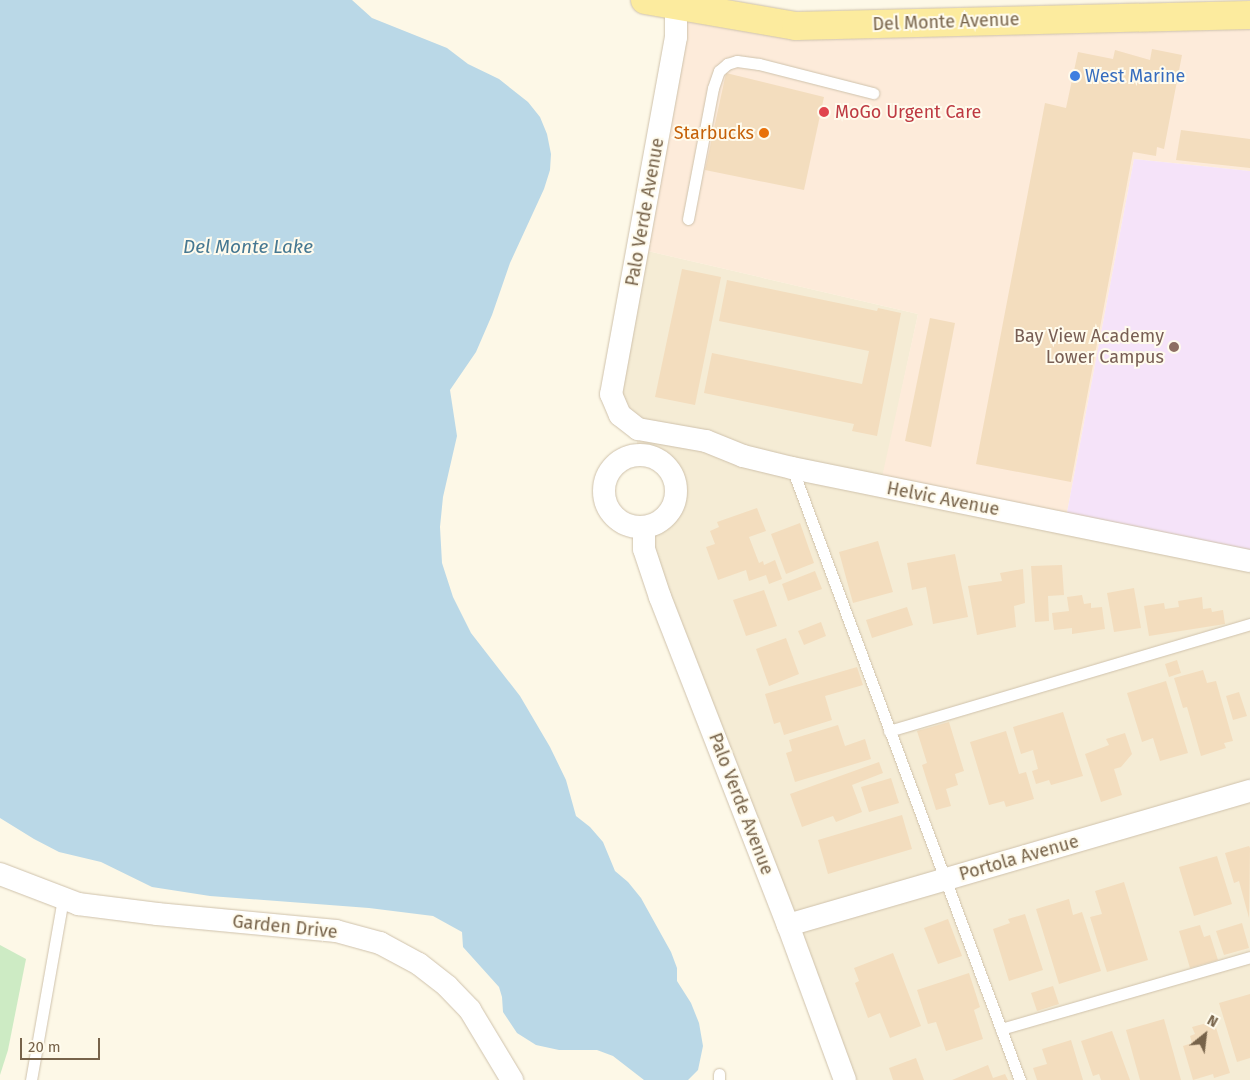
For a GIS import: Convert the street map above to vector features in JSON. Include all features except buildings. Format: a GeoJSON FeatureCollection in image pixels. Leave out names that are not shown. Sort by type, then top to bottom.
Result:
{"type":"FeatureCollection","features":[{"type":"Feature","properties":{"kind":"main road","name":"Del Monte Avenue"},"geometry":{"type":"LineString","coordinates":[[645,0],[676,3],[796,26],[1250,15]]}},
{"type":"Feature","properties":{"kind":"street","name":"Palo Verde Avenue"},"geometry":{"type":"LineString","coordinates":[[638,429],[620,415],[611,394],[676,37],[676,3]]}},
{"type":"Feature","properties":{"kind":"street"},"geometry":{"type":"LineString","coordinates":[[636,455],[638,429]]}},
{"type":"Feature","properties":{"kind":"street","name":"Helvic Avenue"},"geometry":{"type":"LineString","coordinates":[[638,429],[706,442],[743,456],[792,468],[1250,561]]}},
{"type":"Feature","properties":{"kind":"street"},"geometry":{"type":"LineString","coordinates":[[636,455],[651,456],[663,463],[675,483],[676,495],[673,507],[666,517],[656,524],[644,528],[632,527],[621,523],[605,504],[603,492],[605,480],[610,470],[619,462],[636,455]]}},
{"type":"Feature","properties":{"kind":"street","name":"Palo Verde Avenue"},"geometry":{"type":"LineString","coordinates":[[644,528],[644,549],[660,597],[788,925],[845,1080]]}},
{"type":"Feature","properties":{"kind":"street","name":"Portola Avenue"},"geometry":{"type":"LineString","coordinates":[[788,925],[1250,791]]}},
{"type":"Feature","properties":{"kind":"street","name":"Garden Drive"},"geometry":{"type":"LineString","coordinates":[[0,874],[78,904],[157,914],[336,931],[380,943],[420,964],[447,986],[470,1010],[512,1080]]}},
{"type":"Feature","properties":{"kind":"lane"},"geometry":{"type":"LineString","coordinates":[[688,218],[713,88],[718,71],[727,64],[737,61],[759,64],[873,93]]}},
{"type":"Feature","properties":{"kind":"lane"},"geometry":{"type":"LineString","coordinates":[[792,468],[888,731],[946,879],[1020,1080]]}},
{"type":"Feature","properties":{"kind":"lane"},"geometry":{"type":"LineString","coordinates":[[888,731],[1250,624]]}},
{"type":"Feature","properties":{"kind":"lane"},"geometry":{"type":"LineString","coordinates":[[31,1080],[62,898]]}},
{"type":"Feature","properties":{"kind":"lane"},"geometry":{"type":"LineString","coordinates":[[1002,1029],[1250,957]]}},
{"type":"Feature","properties":{"kind":"shaded area"},"geometry":{"type":"Polygon","coordinates":[[[675,7],[796,26],[1250,15],[1250,171],[1134,159],[1065,523],[880,486],[918,314],[639,249],[675,7]]]}},
{"type":"Feature","properties":{"kind":"shaded area","name":"Bay View Academy Lower Campus"},"geometry":{"type":"Polygon","coordinates":[[[1134,159],[1250,171],[1250,561],[1065,523],[1134,159]]]}},
{"type":"Feature","properties":{"kind":"shaded area"},"geometry":{"type":"Polygon","coordinates":[[[639,249],[918,314],[881,486],[1250,561],[1250,1080],[845,1080],[644,527],[656,524],[666,517],[673,507],[676,495],[675,483],[663,463],[651,456],[636,455],[638,429],[620,415],[639,249]]]}},
{"type":"Feature","properties":{"kind":"green space"},"geometry":{"type":"Polygon","coordinates":[[[0,945],[26,959],[8,1050],[0,1075],[0,945]]]}},
{"type":"Feature","properties":{"kind":"water","name":"Del Monte Lake"},"geometry":{"type":"Polygon","coordinates":[[[0,0],[352,0],[372,18],[447,48],[468,64],[499,79],[528,102],[540,117],[547,134],[551,154],[550,170],[544,189],[510,263],[492,315],[476,352],[450,390],[457,436],[443,497],[440,527],[442,563],[453,597],[471,633],[520,696],[550,747],[566,780],[576,816],[590,827],[603,842],[615,871],[628,882],[641,898],[671,952],[677,968],[677,981],[691,1003],[699,1023],[703,1046],[698,1070],[688,1080],[644,1080],[613,1056],[597,1050],[559,1050],[536,1045],[517,1033],[503,1012],[499,987],[463,947],[462,932],[433,916],[369,908],[210,896],[152,887],[101,862],[59,852],[0,818],[0,0]]]}},
{"type":"Feature","properties":{"kind":"place","name":"West Marine"},"geometry":{"type":"Point","coordinates":[1075,76]}},
{"type":"Feature","properties":{"kind":"place","name":"MoGo Urgent Care"},"geometry":{"type":"Point","coordinates":[824,112]}},
{"type":"Feature","properties":{"kind":"place","name":"Starbucks"},"geometry":{"type":"Point","coordinates":[764,133]}},
{"type":"Feature","properties":{"kind":"place","name":"Bay View Academy Lower Campus"},"geometry":{"type":"Point","coordinates":[1174,347]}}]}
